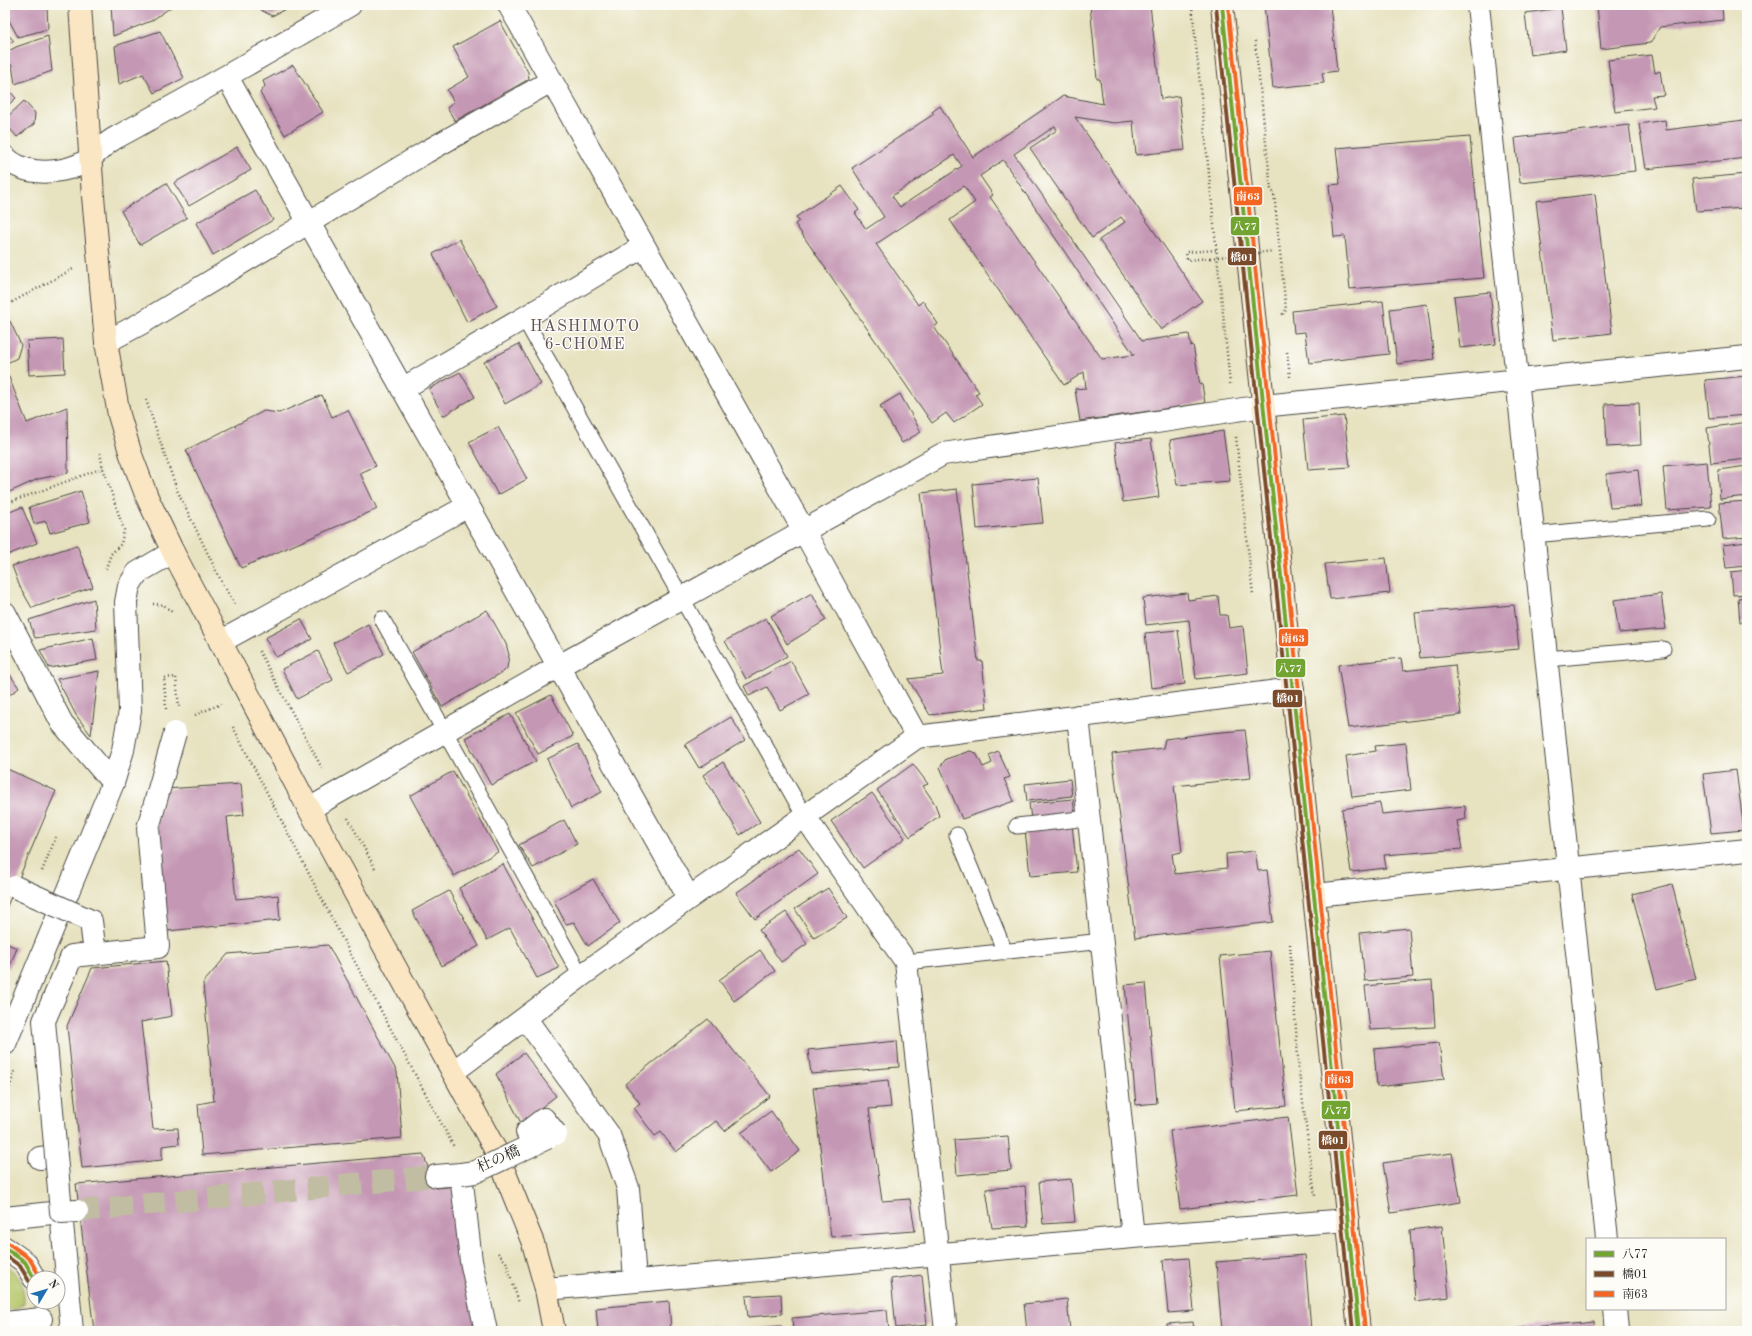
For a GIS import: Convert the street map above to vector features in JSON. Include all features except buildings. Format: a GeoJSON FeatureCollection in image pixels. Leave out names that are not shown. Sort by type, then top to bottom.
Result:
{"type":"FeatureCollection","features":[{"type":"Feature","properties":{"kind":"street"},"geometry":{"type":"LineString","coordinates":[[80,5],[90,160],[106,342],[119,415],[131,455],[147,497],[173,552],[220,642],[505,1171],[533,1243],[546,1290],[554,1331]]}},
{"type":"Feature","properties":{"kind":"street"},"geometry":{"type":"LineString","coordinates":[[5,156],[29,172],[67,169],[90,160],[110,140],[227,77],[350,5]]}},
{"type":"Feature","properties":{"kind":"street"},"geometry":{"type":"LineString","coordinates":[[509,5],[804,531],[917,738]]}},
{"type":"Feature","properties":{"kind":"street"},"geometry":{"type":"LineString","coordinates":[[1222,5],[1359,1331]]}},
{"type":"Feature","properties":{"kind":"street"},"geometry":{"type":"LineString","coordinates":[[1478,5],[1607,1238]]}},
{"type":"Feature","properties":{"kind":"street"},"geometry":{"type":"LineString","coordinates":[[227,77],[308,224],[689,898]]}},
{"type":"Feature","properties":{"kind":"street"},"geometry":{"type":"LineString","coordinates":[[106,342],[308,224],[426,152],[551,80]]}},
{"type":"Feature","properties":{"kind":"street"},"geometry":{"type":"LineString","coordinates":[[402,389],[644,246]]}},
{"type":"Feature","properties":{"kind":"street"},"geometry":{"type":"LineString","coordinates":[[309,809],[559,666],[943,454],[1263,406],[1747,357]]}},
{"type":"Feature","properties":{"kind":"street"},"geometry":{"type":"LineString","coordinates":[[220,642],[468,506]]}},
{"type":"Feature","properties":{"kind":"street"},"geometry":{"type":"LineString","coordinates":[[5,1044],[113,783],[123,750],[130,711],[126,602],[129,586],[137,573],[173,552]]}},
{"type":"Feature","properties":{"kind":"street"},"geometry":{"type":"LineString","coordinates":[[5,613],[62,722],[113,783]]}},
{"type":"Feature","properties":{"kind":"street"},"geometry":{"type":"LineString","coordinates":[[453,1072],[526,1019],[581,976],[689,898],[917,738],[1293,689]]}},
{"type":"Feature","properties":{"kind":"street"},"geometry":{"type":"LineString","coordinates":[[1078,716],[1103,941],[1133,1237]]}},
{"type":"Feature","properties":{"kind":"street"},"geometry":{"type":"LineString","coordinates":[[72,1331],[69,1211],[48,1157],[44,1021],[72,956],[158,947],[148,828],[175,733]]}},
{"type":"Feature","properties":{"kind":"street"},"geometry":{"type":"LineString","coordinates":[[804,817],[906,962],[939,1255],[946,1331]]}},
{"type":"Feature","properties":{"kind":"street"},"geometry":{"type":"LineString","coordinates":[[1315,895],[1747,850]]}},
{"type":"Feature","properties":{"kind":"street"},"geometry":{"type":"LineString","coordinates":[[23,891],[91,921],[95,954]]}},
{"type":"Feature","properties":{"kind":"street"},"geometry":{"type":"LineString","coordinates":[[526,1019],[609,1135],[628,1188],[635,1280]]}},
{"type":"Feature","properties":{"kind":"street","name":"杜の橋"},"geometry":{"type":"LineString","coordinates":[[436,1176],[459,1163],[475,1172],[540,1132]]}},
{"type":"Feature","properties":{"kind":"street"},"geometry":{"type":"LineString","coordinates":[[459,1163],[471,1261],[486,1331]]}},
{"type":"Feature","properties":{"kind":"street"},"geometry":{"type":"LineString","coordinates":[[5,1218],[69,1211]]}},
{"type":"Feature","properties":{"kind":"street"},"geometry":{"type":"LineString","coordinates":[[546,1290],[635,1280],[1348,1220]]}},
{"type":"Feature","properties":{"kind":"street"},"geometry":{"type":"LineString","coordinates":[[5,1248],[25,1262],[30,1270]]}},
{"type":"Feature","properties":{"kind":"street"},"geometry":{"type":"LineString","coordinates":[[1614,1310],[1617,1331]]}},
{"type":"Feature","properties":{"kind":"street"},"geometry":{"type":"LineString","coordinates":[[5,1323],[40,1317]]}},
{"type":"Feature","properties":{"kind":"lane"},"geometry":{"type":"LineString","coordinates":[[524,318],[804,817]]}},
{"type":"Feature","properties":{"kind":"lane"},"geometry":{"type":"LineString","coordinates":[[1533,535],[1708,519]]}},
{"type":"Feature","properties":{"kind":"lane"},"geometry":{"type":"LineString","coordinates":[[382,619],[581,976]]}},
{"type":"Feature","properties":{"kind":"lane"},"geometry":{"type":"LineString","coordinates":[[1546,660],[1663,648]]}},
{"type":"Feature","properties":{"kind":"lane"},"geometry":{"type":"LineString","coordinates":[[1017,826],[1089,818]]}},
{"type":"Feature","properties":{"kind":"lane"},"geometry":{"type":"LineString","coordinates":[[957,835],[1005,952]]}},
{"type":"Feature","properties":{"kind":"lane"},"geometry":{"type":"LineString","coordinates":[[906,962],[1103,941]]}},
{"type":"Feature","properties":{"kind":"path"},"geometry":{"type":"LineString","coordinates":[[1192,5],[1233,411],[1254,596]]}},
{"type":"Feature","properties":{"kind":"path"},"geometry":{"type":"LineString","coordinates":[[1217,250],[1186,252],[1187,260],[1274,251]]}},
{"type":"Feature","properties":{"kind":"path"},"geometry":{"type":"LineString","coordinates":[[5,306],[78,266]]}},
{"type":"Feature","properties":{"kind":"path"},"geometry":{"type":"LineString","coordinates":[[145,396],[177,490],[246,628],[379,876]]}},
{"type":"Feature","properties":{"kind":"path"},"geometry":{"type":"LineString","coordinates":[[100,451],[103,468],[124,530],[121,544],[111,554],[105,570],[105,577]]}},
{"type":"Feature","properties":{"kind":"path"},"geometry":{"type":"LineString","coordinates":[[5,504],[103,468]]}},
{"type":"Feature","properties":{"kind":"path"},"geometry":{"type":"LineString","coordinates":[[151,610],[152,604],[164,605],[173,613],[177,620]]}},
{"type":"Feature","properties":{"kind":"path"},"geometry":{"type":"LineString","coordinates":[[217,697],[224,711]]}},
{"type":"Feature","properties":{"kind":"path"},"geometry":{"type":"LineString","coordinates":[[232,726],[337,929],[445,1128],[459,1163]]}},
{"type":"Feature","properties":{"kind":"path"},"geometry":{"type":"LineString","coordinates":[[23,891],[56,837]]}},
{"type":"Feature","properties":{"kind":"path"},"geometry":{"type":"LineString","coordinates":[[495,1250],[506,1262],[520,1305]]}},
{"type":"Feature","properties":{"kind":"green space"},"geometry":{"type":"Polygon","coordinates":[[[5,1265],[15,1273],[22,1286],[24,1303],[16,1309],[5,1310],[5,1265]]]}},
{"type":"Feature","properties":{"kind":"tunnel"},"geometry":{"type":"LineString","coordinates":[[77,1211],[436,1176]]}},
{"type":"Feature","properties":{"kind":"transit line","name":"八77"},"geometry":{"type":"LineString","coordinates":[[1222,5],[1359,1331]]}},
{"type":"Feature","properties":{"kind":"transit line","name":"南63"},"geometry":{"type":"LineString","coordinates":[[1228,5],[1365,1330]]}},
{"type":"Feature","properties":{"kind":"transit line","name":"橋01"},"geometry":{"type":"LineString","coordinates":[[1216,6],[1353,1331]]}},
{"type":"Feature","properties":{"kind":"transit line","name":"南63"},"geometry":{"type":"LineString","coordinates":[[8,1243],[29,1258],[36,1270]]}},
{"type":"Feature","properties":{"kind":"transit line","name":"八77"},"geometry":{"type":"LineString","coordinates":[[5,1248],[25,1262],[30,1270]]}},
{"type":"Feature","properties":{"kind":"transit line","name":"橋01"},"geometry":{"type":"LineString","coordinates":[[5,1255],[20,1266],[26,1276]]}},
{"type":"Feature","properties":{"kind":"district","name":"HASHIMOTO 6-CHOME"},"geometry":{"type":"Point","coordinates":[585,336]}}]}
